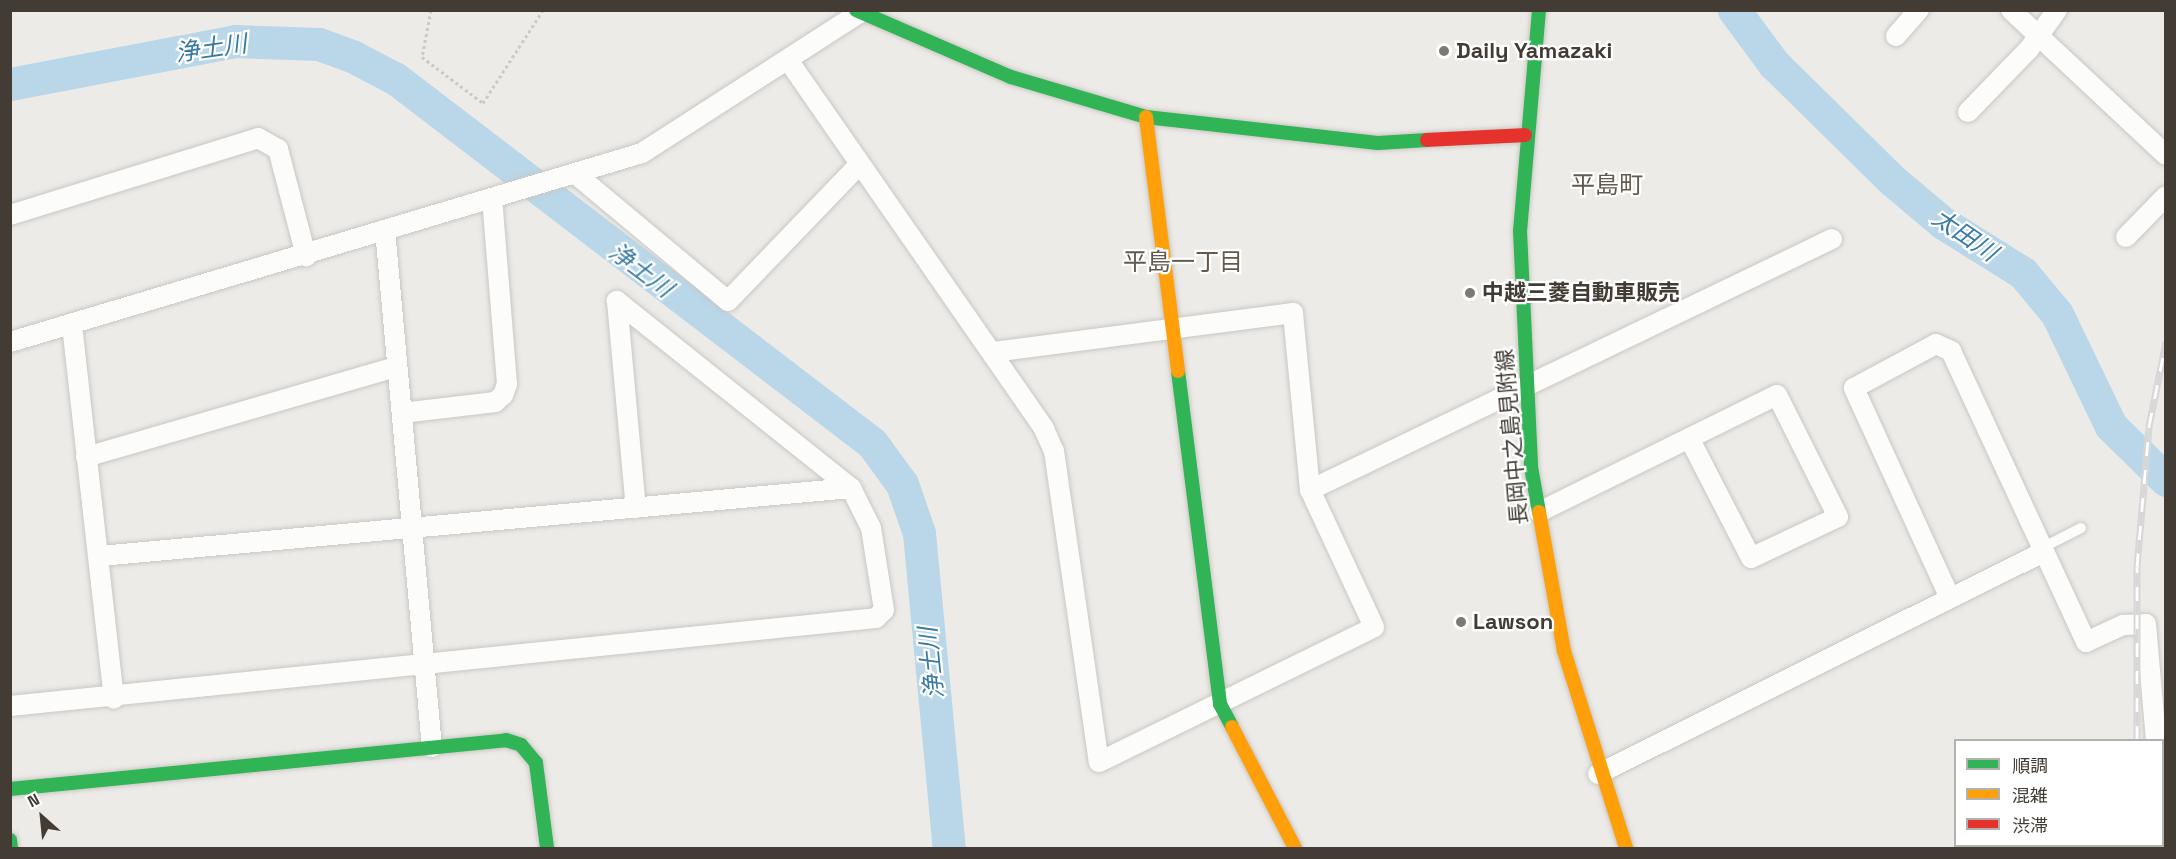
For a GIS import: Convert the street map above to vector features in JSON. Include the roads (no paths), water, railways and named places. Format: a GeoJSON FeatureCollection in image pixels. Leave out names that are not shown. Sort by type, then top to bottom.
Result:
{"type":"FeatureCollection","features":[{"type":"Feature","properties":{"kind":"street","name":"長岡中之島見附線"},"geometry":{"type":"LineString","coordinates":[[1539,10],[1525,135],[1520,231],[1525,391],[1539,512],[1564,651],[1598,774],[1626,849]]}},
{"type":"Feature","properties":{"kind":"street"},"geometry":{"type":"LineString","coordinates":[[1896,36],[1919,10]]}},
{"type":"Feature","properties":{"kind":"street"},"geometry":{"type":"LineString","coordinates":[[2011,10],[2166,155]]}},
{"type":"Feature","properties":{"kind":"street"},"geometry":{"type":"LineString","coordinates":[[1968,112],[2037,35],[2056,10]]}},
{"type":"Feature","properties":{"kind":"street"},"geometry":{"type":"LineString","coordinates":[[10,342],[306,256],[385,230],[578,176],[642,153],[860,11],[1011,77],[1146,117],[1378,143],[1525,135]]}},
{"type":"Feature","properties":{"kind":"street"},"geometry":{"type":"LineString","coordinates":[[788,60],[857,167],[993,352],[1054,451],[1099,762],[1374,627],[1310,490],[1293,313],[993,352]]}},
{"type":"Feature","properties":{"kind":"street"},"geometry":{"type":"LineString","coordinates":[[1146,117],[1220,704],[1295,849]]}},
{"type":"Feature","properties":{"kind":"street"},"geometry":{"type":"LineString","coordinates":[[10,215],[258,138],[278,149],[306,256]]}},
{"type":"Feature","properties":{"kind":"street"},"geometry":{"type":"LineString","coordinates":[[578,176],[728,301],[857,167]]}},
{"type":"Feature","properties":{"kind":"street"},"geometry":{"type":"LineString","coordinates":[[2126,237],[2166,196]]}},
{"type":"Feature","properties":{"kind":"street"},"geometry":{"type":"LineString","coordinates":[[402,413],[495,402],[503,395],[507,384],[497,198]]}},
{"type":"Feature","properties":{"kind":"street"},"geometry":{"type":"LineString","coordinates":[[385,230],[432,747]]}},
{"type":"Feature","properties":{"kind":"street"},"geometry":{"type":"LineString","coordinates":[[1310,490],[1525,391],[1832,239]]}},
{"type":"Feature","properties":{"kind":"street"},"geometry":{"type":"LineString","coordinates":[[10,706],[114,699],[224,681],[425,666],[876,618],[885,597],[878,556],[863,505],[851,488],[617,302],[636,508]]}},
{"type":"Feature","properties":{"kind":"street"},"geometry":{"type":"LineString","coordinates":[[72,325],[86,457],[100,556],[114,699]]}},
{"type":"Feature","properties":{"kind":"street"},"geometry":{"type":"LineString","coordinates":[[1950,598],[1854,388],[1936,344],[1951,351],[2040,551],[2086,642],[2123,625],[2146,624],[2156,739]]}},
{"type":"Feature","properties":{"kind":"street"},"geometry":{"type":"LineString","coordinates":[[86,457],[396,367]]}},
{"type":"Feature","properties":{"kind":"street"},"geometry":{"type":"LineString","coordinates":[[1539,512],[1689,438],[1777,395],[1838,517],[1750,558],[1689,438]]}},
{"type":"Feature","properties":{"kind":"street"},"geometry":{"type":"LineString","coordinates":[[100,556],[851,488]]}},
{"type":"Feature","properties":{"kind":"street"},"geometry":{"type":"LineString","coordinates":[[1598,774],[2040,551]]}},
{"type":"Feature","properties":{"kind":"street"},"geometry":{"type":"LineString","coordinates":[[10,789],[432,747],[490,739],[521,745],[531,754],[540,777],[547,849]]}},
{"type":"Feature","properties":{"kind":"street"},"geometry":{"type":"LineString","coordinates":[[10,840],[11,849]]}},
{"type":"Feature","properties":{"kind":"lane"},"geometry":{"type":"LineString","coordinates":[[2040,551],[2081,528]]}},
{"type":"Feature","properties":{"kind":"waterway","name":"太田川"},"geometry":{"type":"LineString","coordinates":[[1734,10],[1774,64],[1892,180],[1943,223],[2023,273],[2057,314],[2111,426],[2166,480]]}},
{"type":"Feature","properties":{"kind":"waterway","name":"浄土川"},"geometry":{"type":"LineString","coordinates":[[10,84],[235,41],[319,44],[354,57],[396,79],[872,443],[902,484],[919,533],[949,848]]}},
{"type":"Feature","properties":{"kind":"railway"},"geometry":{"type":"LineString","coordinates":[[2137,739],[2137,567],[2149,426],[2166,342]]}},
{"type":"Feature","properties":{"kind":"place","name":"Daily Yamazaki"},"geometry":{"type":"Point","coordinates":[1444,51]}},
{"type":"Feature","properties":{"kind":"place","name":"中越三菱自動車販売"},"geometry":{"type":"Point","coordinates":[1470,293]}},
{"type":"Feature","properties":{"kind":"place","name":"Lawson"},"geometry":{"type":"Point","coordinates":[1461,622]}},
{"type":"Feature","properties":{"kind":"district","name":"平島町"},"geometry":{"type":"Point","coordinates":[1607,185]}},
{"type":"Feature","properties":{"kind":"district","name":"平島一丁目"},"geometry":{"type":"Point","coordinates":[1183,262]}}]}
